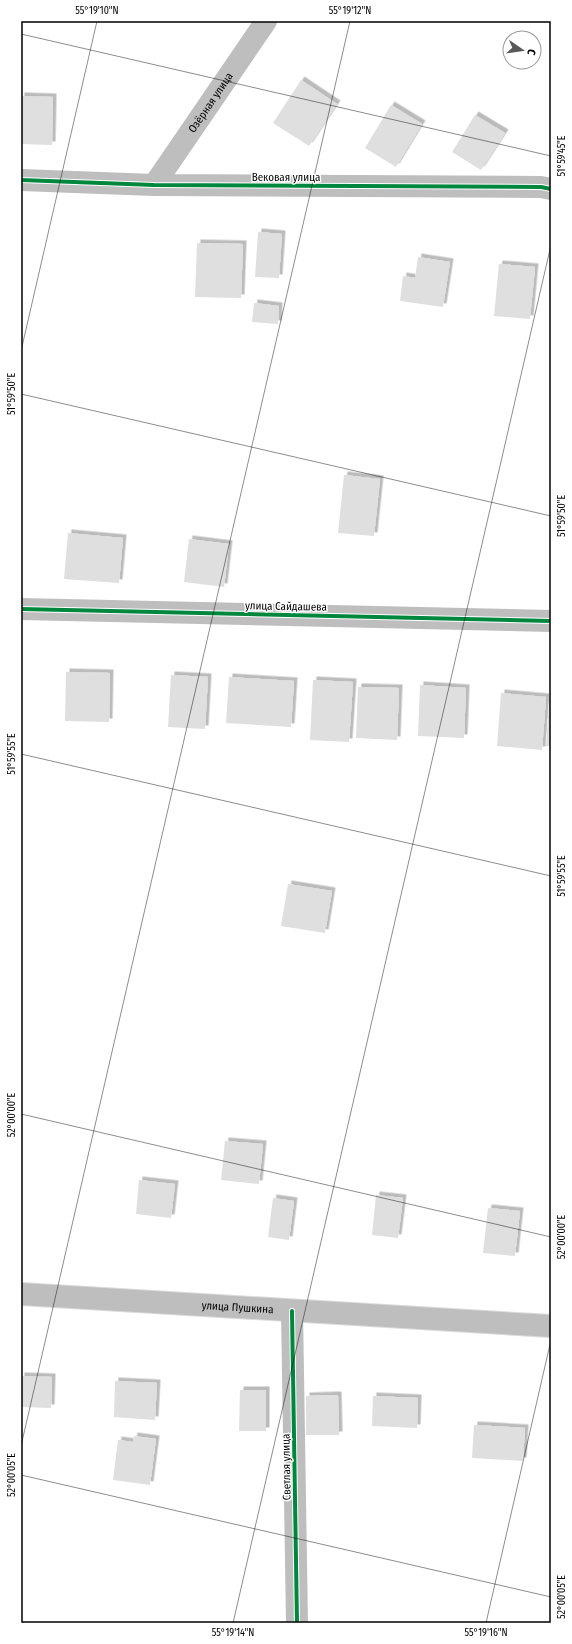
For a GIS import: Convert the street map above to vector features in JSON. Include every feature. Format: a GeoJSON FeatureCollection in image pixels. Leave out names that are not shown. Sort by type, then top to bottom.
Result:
{"type":"FeatureCollection","features":[{"type":"Feature","properties":{"kind":"street","name":"Озёрная улица"},"geometry":{"type":"LineString","coordinates":[[154,185],[266,21]]}},
{"type":"Feature","properties":{"kind":"street","name":"Вековая улица"},"geometry":{"type":"LineString","coordinates":[[21,180],[154,185],[549,188]]}},
{"type":"Feature","properties":{"kind":"street","name":"улица Сайдашева"},"geometry":{"type":"LineString","coordinates":[[21,609],[551,620]]}},
{"type":"Feature","properties":{"kind":"street","name":"улица Пушкина"},"geometry":{"type":"LineString","coordinates":[[21,1294],[551,1326]]}},
{"type":"Feature","properties":{"kind":"street","name":"Светлая улица"},"geometry":{"type":"LineString","coordinates":[[292,1311],[297,1623]]}},
{"type":"Feature","properties":{"kind":"building"},"geometry":{"type":"Polygon","coordinates":[[[301,80],[337,104],[309,146],[273,123],[301,80]]]}},
{"type":"Feature","properties":{"kind":"building"},"geometry":{"type":"Polygon","coordinates":[[[21,96],[53,97],[52,145],[21,144],[21,96]]]}},
{"type":"Feature","properties":{"kind":"building"},"geometry":{"type":"Polygon","coordinates":[[[391,105],[422,124],[396,167],[365,148],[391,105]]]}},
{"type":"Feature","properties":{"kind":"building"},"geometry":{"type":"Polygon","coordinates":[[[475,115],[505,133],[481,170],[452,152],[475,115]]]}},
{"type":"Feature","properties":{"kind":"building"},"geometry":{"type":"Polygon","coordinates":[[[258,232],[282,234],[279,278],[255,277],[258,232]]]}},
{"type":"Feature","properties":{"kind":"building"},"geometry":{"type":"Polygon","coordinates":[[[197,243],[243,244],[241,298],[195,297],[197,243]]]}},
{"type":"Feature","properties":{"kind":"building"},"geometry":{"type":"Polygon","coordinates":[[[418,257],[450,262],[443,307],[400,301],[403,276],[415,278],[418,257]]]}},
{"type":"Feature","properties":{"kind":"building"},"geometry":{"type":"Polygon","coordinates":[[[499,264],[535,267],[530,319],[494,316],[499,264]]]}},
{"type":"Feature","properties":{"kind":"building"},"geometry":{"type":"Polygon","coordinates":[[[254,303],[279,306],[278,324],[252,322],[254,303]]]}},
{"type":"Feature","properties":{"kind":"building"},"geometry":{"type":"Polygon","coordinates":[[[344,475],[380,479],[374,536],[338,533],[344,475]]]}},
{"type":"Feature","properties":{"kind":"building"},"geometry":{"type":"Polygon","coordinates":[[[68,533],[123,538],[119,583],[64,579],[68,533]]]}},
{"type":"Feature","properties":{"kind":"building"},"geometry":{"type":"Polygon","coordinates":[[[189,539],[229,544],[224,587],[184,582],[189,539]]]}},
{"type":"Feature","properties":{"kind":"building"},"geometry":{"type":"Polygon","coordinates":[[[66,672],[110,673],[109,722],[65,721],[66,672]]]}},
{"type":"Feature","properties":{"kind":"building"},"geometry":{"type":"Polygon","coordinates":[[[171,675],[208,677],[205,729],[168,727],[171,675]]]}},
{"type":"Feature","properties":{"kind":"building"},"geometry":{"type":"Polygon","coordinates":[[[229,677],[294,681],[291,727],[226,723],[229,677]]]}},
{"type":"Feature","properties":{"kind":"building"},"geometry":{"type":"Polygon","coordinates":[[[313,680],[353,682],[349,742],[310,740],[313,680]]]}},
{"type":"Feature","properties":{"kind":"building"},"geometry":{"type":"Polygon","coordinates":[[[420,685],[466,688],[464,738],[418,736],[420,685]]]}},
{"type":"Feature","properties":{"kind":"building"},"geometry":{"type":"Polygon","coordinates":[[[358,687],[399,688],[397,740],[356,738],[358,687]]]}},
{"type":"Feature","properties":{"kind":"building"},"geometry":{"type":"Polygon","coordinates":[[[550,690],[551,746],[546,746],[550,690]]]}},
{"type":"Feature","properties":{"kind":"building"},"geometry":{"type":"Polygon","coordinates":[[[501,693],[546,697],[542,750],[497,746],[501,693]]]}},
{"type":"Feature","properties":{"kind":"building"},"geometry":{"type":"Polygon","coordinates":[[[288,884],[332,891],[325,933],[281,926],[288,884]]]}},
{"type":"Feature","properties":{"kind":"building"},"geometry":{"type":"Polygon","coordinates":[[[225,1141],[263,1144],[259,1184],[221,1180],[225,1141]]]}},
{"type":"Feature","properties":{"kind":"building"},"geometry":{"type":"Polygon","coordinates":[[[139,1180],[175,1184],[171,1218],[136,1214],[139,1180]]]}},
{"type":"Feature","properties":{"kind":"building"},"geometry":{"type":"Polygon","coordinates":[[[376,1195],[403,1198],[398,1238],[372,1235],[376,1195]]]}},
{"type":"Feature","properties":{"kind":"building"},"geometry":{"type":"Polygon","coordinates":[[[273,1198],[294,1201],[289,1240],[268,1237],[273,1198]]]}},
{"type":"Feature","properties":{"kind":"building"},"geometry":{"type":"Polygon","coordinates":[[[488,1208],[520,1211],[515,1256],[483,1253],[488,1208]]]}},
{"type":"Feature","properties":{"kind":"building"},"geometry":{"type":"Polygon","coordinates":[[[21,1376],[52,1377],[51,1408],[21,1407],[21,1376]]]}},
{"type":"Feature","properties":{"kind":"building"},"geometry":{"type":"Polygon","coordinates":[[[115,1381],[157,1383],[155,1420],[114,1417],[115,1381]]]}},
{"type":"Feature","properties":{"kind":"building"},"geometry":{"type":"Polygon","coordinates":[[[240,1390],[266,1390],[266,1431],[239,1431],[240,1390]]]}},
{"type":"Feature","properties":{"kind":"building"},"geometry":{"type":"Polygon","coordinates":[[[338,1395],[339,1435],[306,1435],[306,1396],[338,1395]]]}},
{"type":"Feature","properties":{"kind":"building"},"geometry":{"type":"Polygon","coordinates":[[[373,1396],[418,1398],[417,1428],[372,1426],[373,1396]]]}},
{"type":"Feature","properties":{"kind":"building"},"geometry":{"type":"Polygon","coordinates":[[[474,1425],[525,1428],[523,1461],[472,1458],[474,1425]]]}},
{"type":"Feature","properties":{"kind":"building"},"geometry":{"type":"Polygon","coordinates":[[[134,1436],[156,1439],[150,1485],[113,1480],[118,1440],[133,1442],[134,1436]]]}},
{"type":"Feature","properties":{"kind":"cycle path"},"geometry":{"type":"LineString","coordinates":[[21,180],[154,185],[541,187],[551,189]]}},
{"type":"Feature","properties":{"kind":"cycle path"},"geometry":{"type":"LineString","coordinates":[[21,609],[551,621]]}},
{"type":"Feature","properties":{"kind":"cycle path"},"geometry":{"type":"LineString","coordinates":[[292,1311],[297,1623]]}}]}
